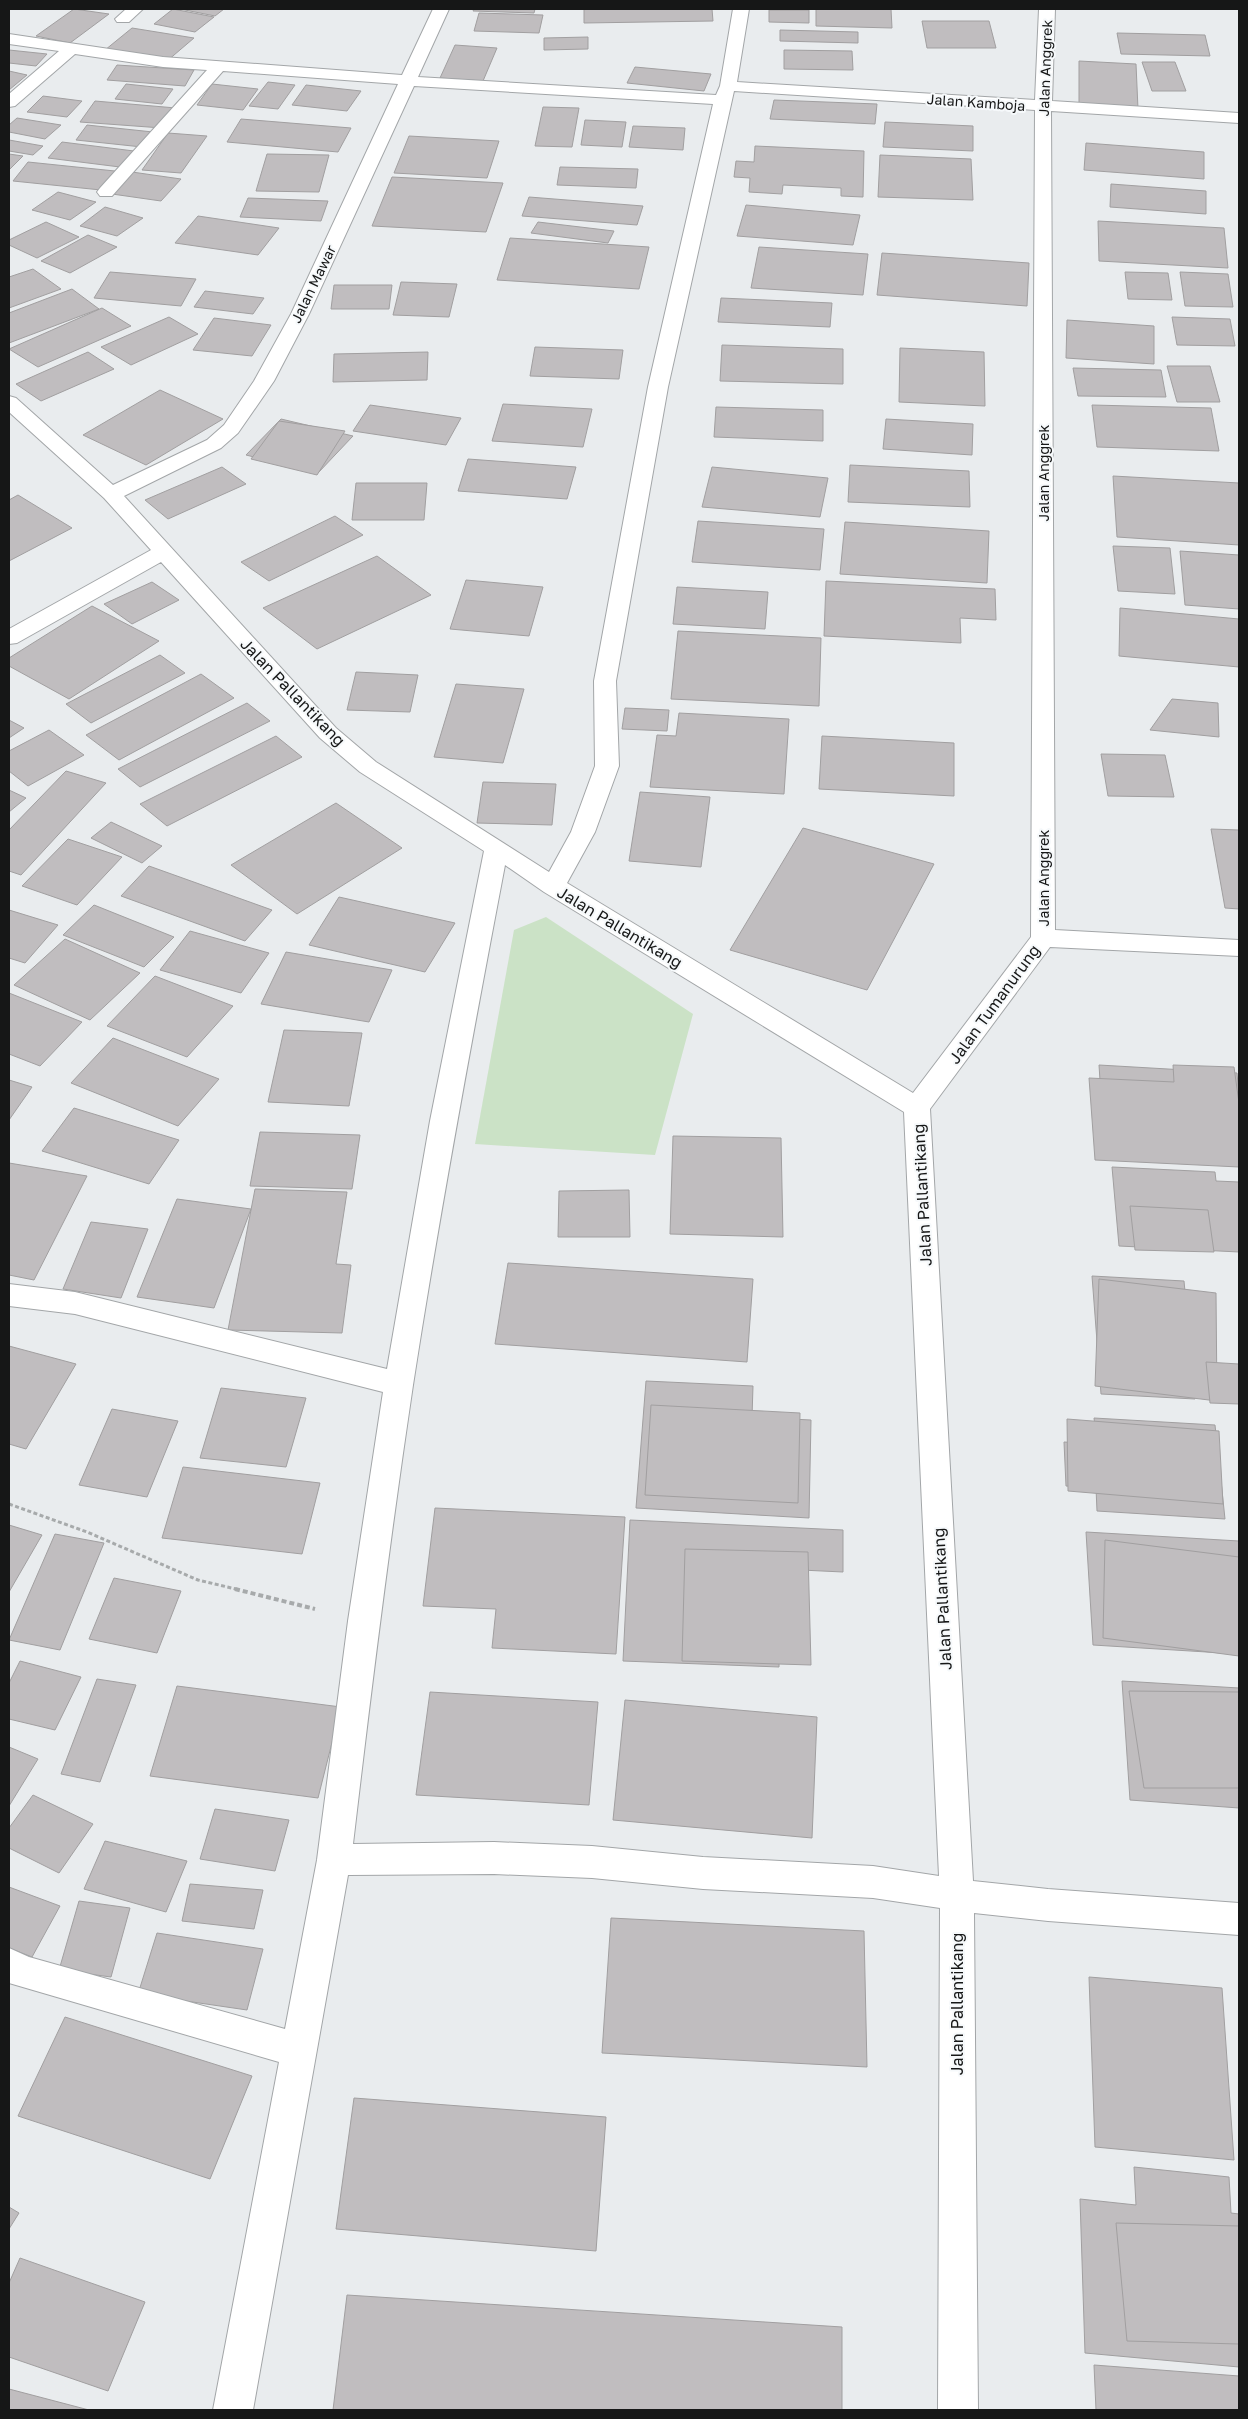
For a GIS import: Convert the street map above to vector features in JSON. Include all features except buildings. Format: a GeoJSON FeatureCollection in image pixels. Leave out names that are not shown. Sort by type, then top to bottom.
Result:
{"type":"FeatureCollection","features":[{"type":"Feature","properties":{"kind":"street"},"geometry":{"type":"LineString","coordinates":[[123,19],[135,9]]}},
{"type":"Feature","properties":{"kind":"street","name":"Jalan Mawar"},"geometry":{"type":"LineString","coordinates":[[111,494],[214,444],[231,429],[264,381],[300,314],[441,9]]}},
{"type":"Feature","properties":{"kind":"street"},"geometry":{"type":"LineString","coordinates":[[552,886],[583,832],[607,766],[605,681],[658,388],[725,93],[741,9]]}},
{"type":"Feature","properties":{"kind":"street","name":"Jalan Anggrek"},"geometry":{"type":"LineString","coordinates":[[1043,938],[1043,107],[1046,9]]}},
{"type":"Feature","properties":{"kind":"street","name":"Jalan Kamboja"},"geometry":{"type":"LineString","coordinates":[[9,39],[163,62],[409,81],[1043,107],[1239,118]]}},
{"type":"Feature","properties":{"kind":"street"},"geometry":{"type":"LineString","coordinates":[[9,102],[72,48]]}},
{"type":"Feature","properties":{"kind":"street"},"geometry":{"type":"LineString","coordinates":[[106,192],[220,65]]}},
{"type":"Feature","properties":{"kind":"street","name":"Jalan Pallantikang"},"geometry":{"type":"LineString","coordinates":[[9,402],[111,494],[328,733],[368,767],[552,886],[917,1108],[957,1895],[958,2410]]}},
{"type":"Feature","properties":{"kind":"street"},"geometry":{"type":"LineString","coordinates":[[9,638],[163,552]]}},
{"type":"Feature","properties":{"kind":"street"},"geometry":{"type":"LineString","coordinates":[[233,2410],[334,1860],[364,1621],[399,1384],[443,1121],[496,848]]}},
{"type":"Feature","properties":{"kind":"street","name":"Jalan Tumanurung"},"geometry":{"type":"LineString","coordinates":[[917,1108],[1043,938],[1239,948]]}},
{"type":"Feature","properties":{"kind":"street"},"geometry":{"type":"LineString","coordinates":[[9,1295],[75,1303],[399,1384]]}},
{"type":"Feature","properties":{"kind":"street"},"geometry":{"type":"LineString","coordinates":[[334,1860],[494,1858],[592,1862],[703,1873],[873,1882],[957,1895],[1048,1905],[1239,1919]]}},
{"type":"Feature","properties":{"kind":"street"},"geometry":{"type":"LineString","coordinates":[[9,1965],[23,1972],[299,2050]]}},
{"type":"Feature","properties":{"kind":"path"},"geometry":{"type":"LineString","coordinates":[[9,1504],[88,1532],[198,1580],[364,1621]]}},
{"type":"Feature","properties":{"kind":"green space"},"geometry":{"type":"Polygon","coordinates":[[[546,917],[693,1014],[655,1155],[475,1144],[514,930],[546,917]]]}}]}
